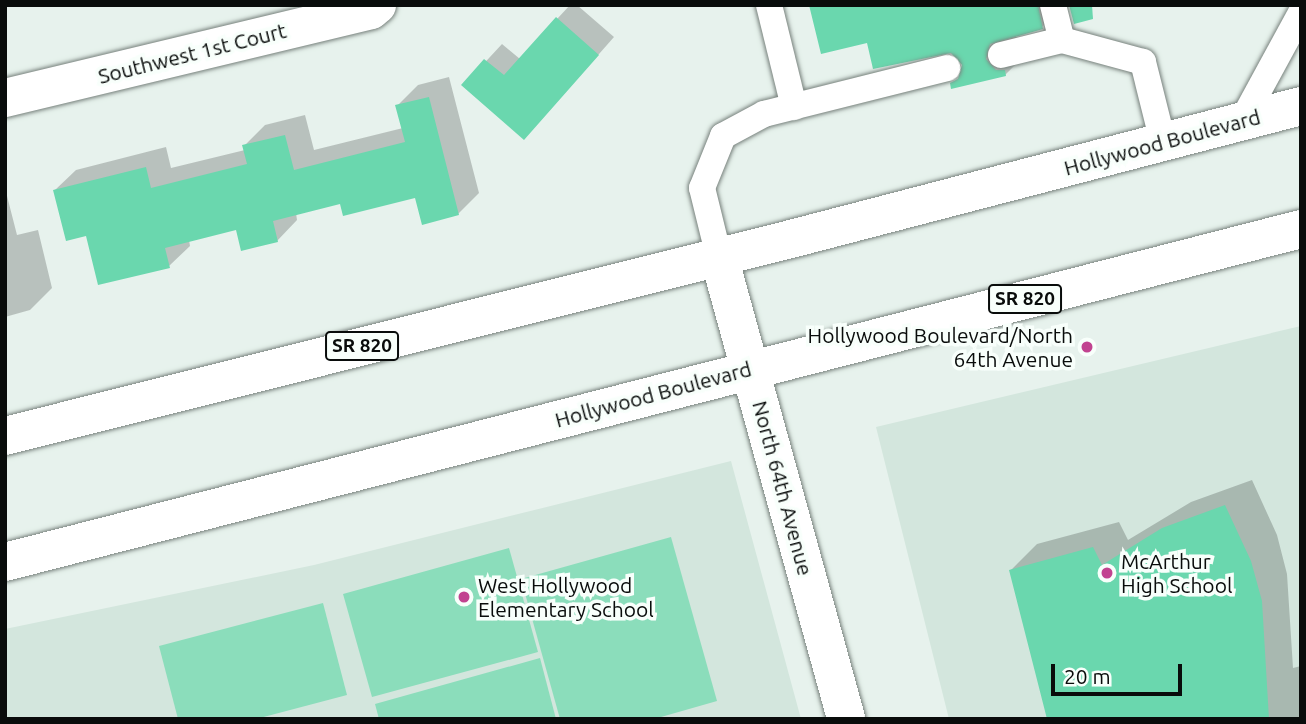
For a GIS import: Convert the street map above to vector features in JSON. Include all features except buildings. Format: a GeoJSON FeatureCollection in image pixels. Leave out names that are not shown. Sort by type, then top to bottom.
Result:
{"type":"FeatureCollection","features":[{"type":"Feature","properties":{"kind":"main road","name":"Southwest 1st Court"},"geometry":{"type":"LineString","coordinates":[[5,98],[371,10],[377,5]]}},
{"type":"Feature","properties":{"kind":"main road","name":"Hollywood Boulevard"},"geometry":{"type":"LineString","coordinates":[[5,436],[719,257],[1301,106]]}},
{"type":"Feature","properties":{"kind":"main road","name":"Hollywood Boulevard"},"geometry":{"type":"LineString","coordinates":[[5,562],[1301,229]]}},
{"type":"Feature","properties":{"kind":"main road","name":"North 64th Avenue"},"geometry":{"type":"LineString","coordinates":[[719,257],[846,719]]}},
{"type":"Feature","properties":{"kind":"lane"},"geometry":{"type":"LineString","coordinates":[[769,5],[794,107]]}},
{"type":"Feature","properties":{"kind":"lane"},"geometry":{"type":"LineString","coordinates":[[1053,5],[1062,40]]}},
{"type":"Feature","properties":{"kind":"lane"},"geometry":{"type":"LineString","coordinates":[[1241,121],[1301,13]]}},
{"type":"Feature","properties":{"kind":"lane"},"geometry":{"type":"LineString","coordinates":[[1001,55],[1062,40],[1143,62],[1163,142]]}},
{"type":"Feature","properties":{"kind":"lane"},"geometry":{"type":"LineString","coordinates":[[719,257],[702,188],[723,136],[764,114],[947,68]]}},
{"type":"Feature","properties":{"kind":"shaded area","name":"McArthur High School"},"geometry":{"type":"Polygon","coordinates":[[[1301,326],[1301,719],[949,719],[876,427],[1301,326]]]}},
{"type":"Feature","properties":{"kind":"shaded area","name":"West Hollywood Elementary School"},"geometry":{"type":"Polygon","coordinates":[[[731,461],[801,719],[5,719],[5,629],[314,565],[731,461]]]}},
{"type":"Feature","properties":{"kind":"green space"},"geometry":{"type":"Polygon","coordinates":[[[671,537],[717,701],[654,719],[560,719],[521,579],[671,537]]]}},
{"type":"Feature","properties":{"kind":"green space"},"geometry":{"type":"Polygon","coordinates":[[[509,548],[538,652],[372,697],[343,594],[509,548]]]}},
{"type":"Feature","properties":{"kind":"green space"},"geometry":{"type":"Polygon","coordinates":[[[323,603],[347,695],[256,719],[178,719],[159,646],[323,603]]]}},
{"type":"Feature","properties":{"kind":"green space"},"geometry":{"type":"Polygon","coordinates":[[[540,658],[556,719],[379,719],[375,704],[540,658]]]}},
{"type":"Feature","properties":{"kind":"place","name":"Hollywood Boulevard/North 64th Avenue"},"geometry":{"type":"Point","coordinates":[1087,347]}},
{"type":"Feature","properties":{"kind":"place","name":"McArthur High School"},"geometry":{"type":"Point","coordinates":[1107,573]}},
{"type":"Feature","properties":{"kind":"place","name":"West Hollywood Elementary School"},"geometry":{"type":"Point","coordinates":[464,597]}}]}
